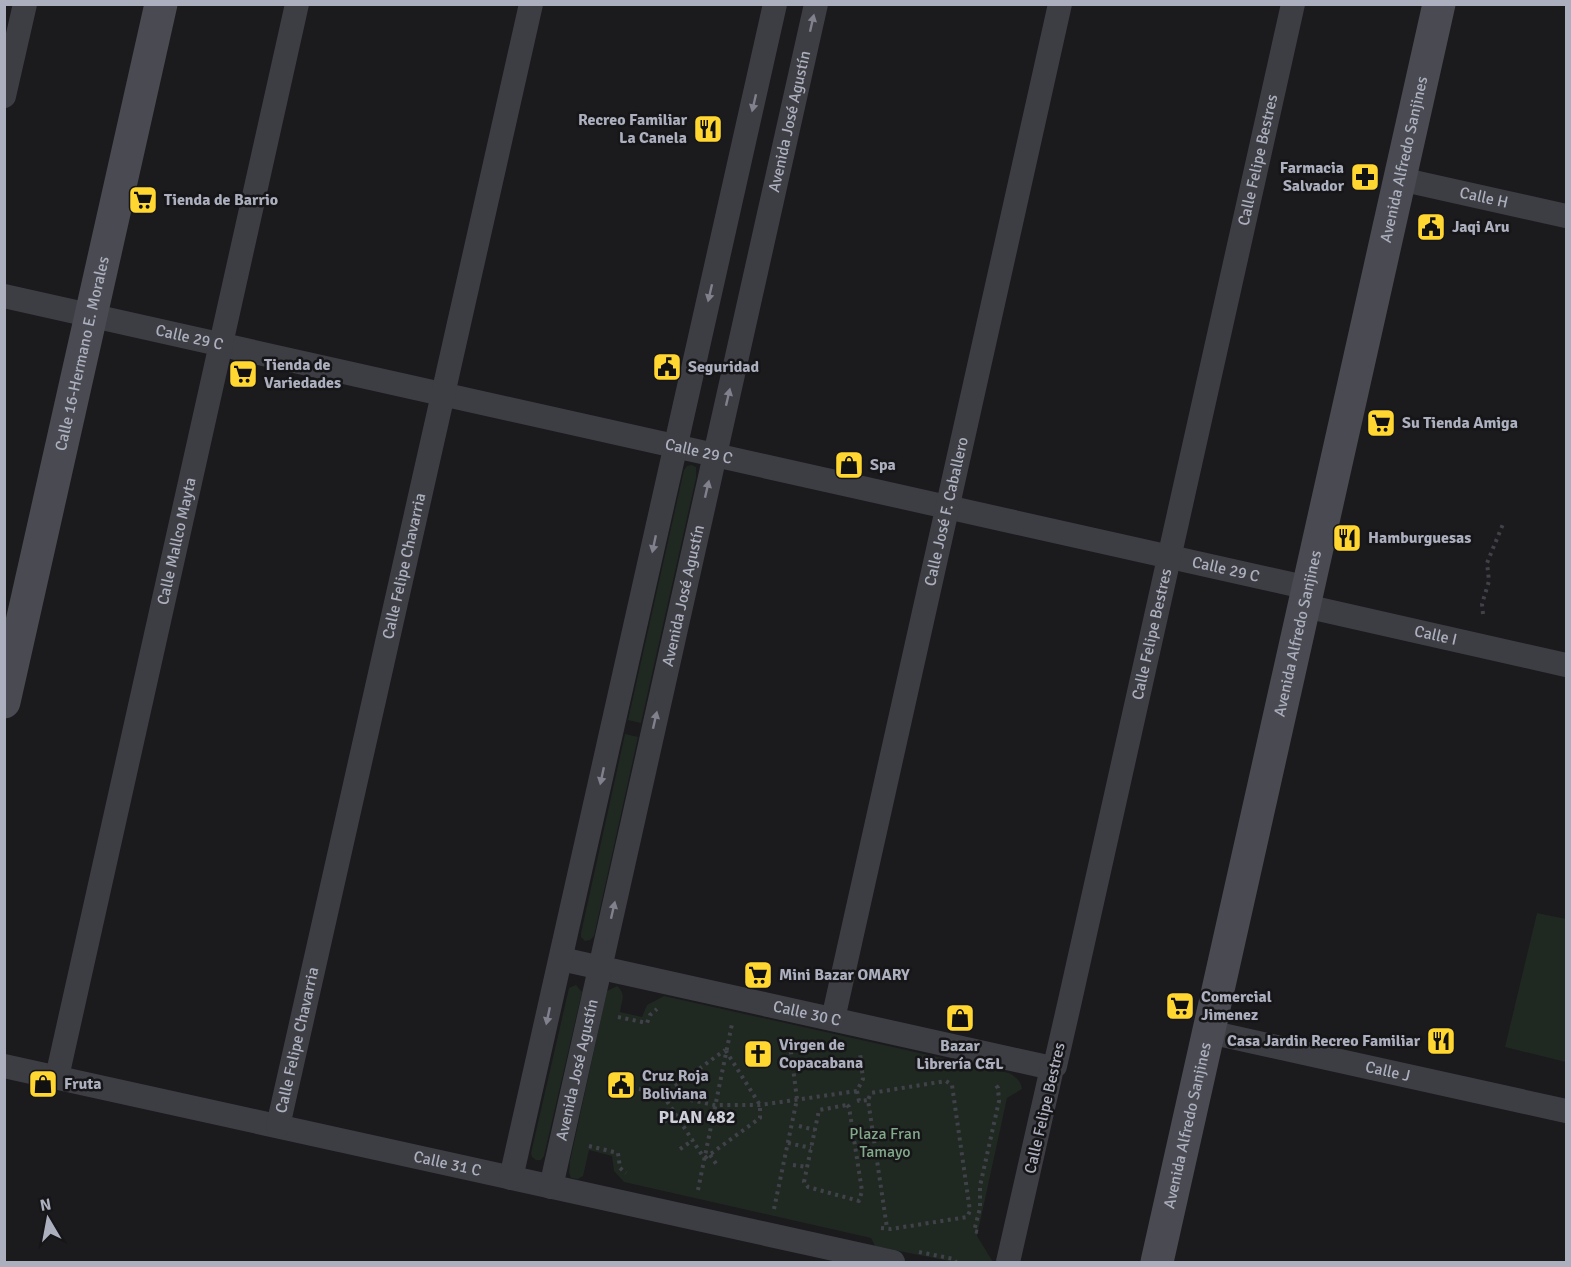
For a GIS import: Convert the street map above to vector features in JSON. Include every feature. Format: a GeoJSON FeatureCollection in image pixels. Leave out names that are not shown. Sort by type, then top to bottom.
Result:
{"type":"FeatureCollection","features":[{"type":"Feature","properties":{"kind":"street"},"geometry":{"type":"LineString","coordinates":[[4,96],[25,4]]}},
{"type":"Feature","properties":{"kind":"street","name":"Calle 16-Hermano E. Morales"},"geometry":{"type":"LineString","coordinates":[[4,702],[161,4]]}},
{"type":"Feature","properties":{"kind":"street","name":"Calle Mallco Mayta"},"geometry":{"type":"LineString","coordinates":[[57,1077],[297,4]]}},
{"type":"Feature","properties":{"kind":"street","name":"Calle Felipe Chavarria"},"geometry":{"type":"LineString","coordinates":[[278,1126],[531,4]]}},
{"type":"Feature","properties":{"kind":"street"},"geometry":{"type":"LineString","coordinates":[[511,1178],[775,4]]}},
{"type":"Feature","properties":{"kind":"street","name":"Avenida José Agustín"},"geometry":{"type":"LineString","coordinates":[[551,1187],[816,4]]}},
{"type":"Feature","properties":{"kind":"street","name":"Calle José F. Caballero"},"geometry":{"type":"LineString","coordinates":[[833,1019],[1060,4]]}},
{"type":"Feature","properties":{"kind":"street","name":"Calle Felipe Bestres"},"geometry":{"type":"LineString","coordinates":[[1008,1263],[1052,1068],[1055,1066],[1293,4]]}},
{"type":"Feature","properties":{"kind":"street","name":"Avenida Alfredo Sanjines"},"geometry":{"type":"LineString","coordinates":[[1157,1263],[1439,4]]}},
{"type":"Feature","properties":{"kind":"street"},"geometry":{"type":"LineString","coordinates":[[764,59],[802,67]]}},
{"type":"Feature","properties":{"kind":"street","name":"Calle H"},"geometry":{"type":"LineString","coordinates":[[1400,179],[1566,216]]}},
{"type":"Feature","properties":{"kind":"street","name":"Calle 29 C"},"geometry":{"type":"LineString","coordinates":[[4,296],[1169,557],[1307,597]]}},
{"type":"Feature","properties":{"kind":"street","name":"Calle I"},"geometry":{"type":"LineString","coordinates":[[1307,597],[1566,665]]}},
{"type":"Feature","properties":{"kind":"street","name":"Calle 30 C"},"geometry":{"type":"LineString","coordinates":[[561,959],[1052,1068]]}},
{"type":"Feature","properties":{"kind":"street","name":"Calle J"},"geometry":{"type":"LineString","coordinates":[[1209,1032],[1566,1111]]}},
{"type":"Feature","properties":{"kind":"street","name":"Calle 31 C"},"geometry":{"type":"LineString","coordinates":[[4,1065],[893,1263]]}},
{"type":"Feature","properties":{"kind":"path"},"geometry":{"type":"LineString","coordinates":[[1483,614],[1482,604],[1489,581],[1487,563],[1503,524]]}},
{"type":"Feature","properties":{"kind":"path"},"geometry":{"type":"LineString","coordinates":[[612,1015],[647,1023],[650,1016],[663,1006]]}},
{"type":"Feature","properties":{"kind":"path"},"geometry":{"type":"LineString","coordinates":[[699,1184],[731,1028]]}},
{"type":"Feature","properties":{"kind":"path"},"geometry":{"type":"LineString","coordinates":[[776,1201],[797,1099],[788,1041]]}},
{"type":"Feature","properties":{"kind":"path"},"geometry":{"type":"LineString","coordinates":[[663,1095],[725,1050]]}},
{"type":"Feature","properties":{"kind":"path"},"geometry":{"type":"LineString","coordinates":[[725,1050],[760,1105],[760,1118]]}},
{"type":"Feature","properties":{"kind":"path"},"geometry":{"type":"LineString","coordinates":[[860,1057],[863,1079],[857,1090],[859,1101],[868,1100]]}},
{"type":"Feature","properties":{"kind":"path"},"geometry":{"type":"LineString","coordinates":[[686,1070],[690,1075]]}},
{"type":"Feature","properties":{"kind":"path"},"geometry":{"type":"LineString","coordinates":[[946,1081],[952,1085],[970,1210],[968,1217],[884,1228],[868,1100],[871,1093],[946,1081]]}},
{"type":"Feature","properties":{"kind":"path"},"geometry":{"type":"LineString","coordinates":[[978,1232],[975,1231],[980,1208],[980,1186],[999,1101],[998,1088]]}},
{"type":"Feature","properties":{"kind":"path"},"geometry":{"type":"LineString","coordinates":[[639,1089],[714,1105],[760,1105],[857,1090]]}},
{"type":"Feature","properties":{"kind":"path"},"geometry":{"type":"LineString","coordinates":[[663,1095],[705,1159]]}},
{"type":"Feature","properties":{"kind":"path"},"geometry":{"type":"LineString","coordinates":[[821,1103],[804,1182],[807,1187],[858,1201],[862,1191],[856,1138],[849,1107],[847,1105],[821,1109]]}},
{"type":"Feature","properties":{"kind":"path"},"geometry":{"type":"LineString","coordinates":[[664,1122],[675,1114]]}},
{"type":"Feature","properties":{"kind":"path"},"geometry":{"type":"LineString","coordinates":[[705,1159],[760,1118],[768,1119]]}},
{"type":"Feature","properties":{"kind":"path"},"geometry":{"type":"LineString","coordinates":[[799,1126],[815,1130]]}},
{"type":"Feature","properties":{"kind":"path"},"geometry":{"type":"LineString","coordinates":[[680,1149],[693,1140]]}},
{"type":"Feature","properties":{"kind":"path"},"geometry":{"type":"LineString","coordinates":[[788,1143],[811,1148]]}},
{"type":"Feature","properties":{"kind":"path"},"geometry":{"type":"LineString","coordinates":[[582,1145],[618,1153],[620,1168],[630,1176]]}},
{"type":"Feature","properties":{"kind":"path"},"geometry":{"type":"LineString","coordinates":[[710,1155],[717,1165]]}},
{"type":"Feature","properties":{"kind":"path"},"geometry":{"type":"LineString","coordinates":[[793,1165],[807,1167]]}},
{"type":"Feature","properties":{"kind":"green space"},"geometry":{"type":"Polygon","coordinates":[[[687,466],[696,467],[696,478],[641,723],[628,720],[684,470],[687,466]]]}},
{"type":"Feature","properties":{"kind":"green space"},"geometry":{"type":"Polygon","coordinates":[[[625,734],[638,737],[594,936],[585,941],[581,933],[625,734]]]}},
{"type":"Feature","properties":{"kind":"green space"},"geometry":{"type":"Polygon","coordinates":[[[1537,913],[1566,919],[1566,1062],[1505,1047],[1537,913]]]}},
{"type":"Feature","properties":{"kind":"green space"},"geometry":{"type":"Polygon","coordinates":[[[576,985],[582,992],[544,1156],[541,1160],[536,1160],[531,1153],[569,988],[576,985]]]}},
{"type":"Feature","properties":{"kind":"green space","name":"Plaza Fran Tamayo"},"geometry":{"type":"Polygon","coordinates":[[[617,986],[623,995],[620,1012],[642,1017],[647,1005],[664,996],[1009,1073],[1014,1076],[1022,1089],[1007,1098],[977,1236],[993,1262],[954,1262],[879,1247],[875,1246],[871,1238],[624,1182],[614,1171],[612,1156],[589,1150],[583,1176],[578,1179],[571,1178],[570,1161],[607,991],[617,986]]]}},
{"type":"Feature","properties":{"kind":"place","name":"Recreo Familiar La Canela"},"geometry":{"type":"Point","coordinates":[708,129]}},
{"type":"Feature","properties":{"kind":"place","name":"Farmacia Salvador"},"geometry":{"type":"Point","coordinates":[1365,177]}},
{"type":"Feature","properties":{"kind":"place","name":"Tienda de Barrio"},"geometry":{"type":"Point","coordinates":[143,200]}},
{"type":"Feature","properties":{"kind":"place","name":"Jaqi Aru"},"geometry":{"type":"Point","coordinates":[1431,227]}},
{"type":"Feature","properties":{"kind":"place","name":"Seguridad"},"geometry":{"type":"Point","coordinates":[667,367]}},
{"type":"Feature","properties":{"kind":"place","name":"Tienda de Variedades"},"geometry":{"type":"Point","coordinates":[243,374]}},
{"type":"Feature","properties":{"kind":"place","name":"Su Tienda Amiga"},"geometry":{"type":"Point","coordinates":[1381,423]}},
{"type":"Feature","properties":{"kind":"place","name":"Spa"},"geometry":{"type":"Point","coordinates":[849,465]}},
{"type":"Feature","properties":{"kind":"place","name":"Hamburguesas"},"geometry":{"type":"Point","coordinates":[1347,538]}},
{"type":"Feature","properties":{"kind":"place","name":"Mini Bazar OMARY"},"geometry":{"type":"Point","coordinates":[758,975]}},
{"type":"Feature","properties":{"kind":"place","name":"Comercial Jimenez"},"geometry":{"type":"Point","coordinates":[1180,1006]}},
{"type":"Feature","properties":{"kind":"place","name":"Bazar Librería C&L"},"geometry":{"type":"Point","coordinates":[960,1018]}},
{"type":"Feature","properties":{"kind":"place","name":"Casa Jardin Recreo Familiar"},"geometry":{"type":"Point","coordinates":[1441,1041]}},
{"type":"Feature","properties":{"kind":"place","name":"Virgen de Copacabana"},"geometry":{"type":"Point","coordinates":[758,1054]}},
{"type":"Feature","properties":{"kind":"place","name":"Fruta"},"geometry":{"type":"Point","coordinates":[43,1084]}},
{"type":"Feature","properties":{"kind":"place","name":"Cruz Roja Boliviana"},"geometry":{"type":"Point","coordinates":[621,1085]}},
{"type":"Feature","properties":{"kind":"district","name":"PLAN 482"},"geometry":{"type":"Point","coordinates":[697,1117]}}]}
